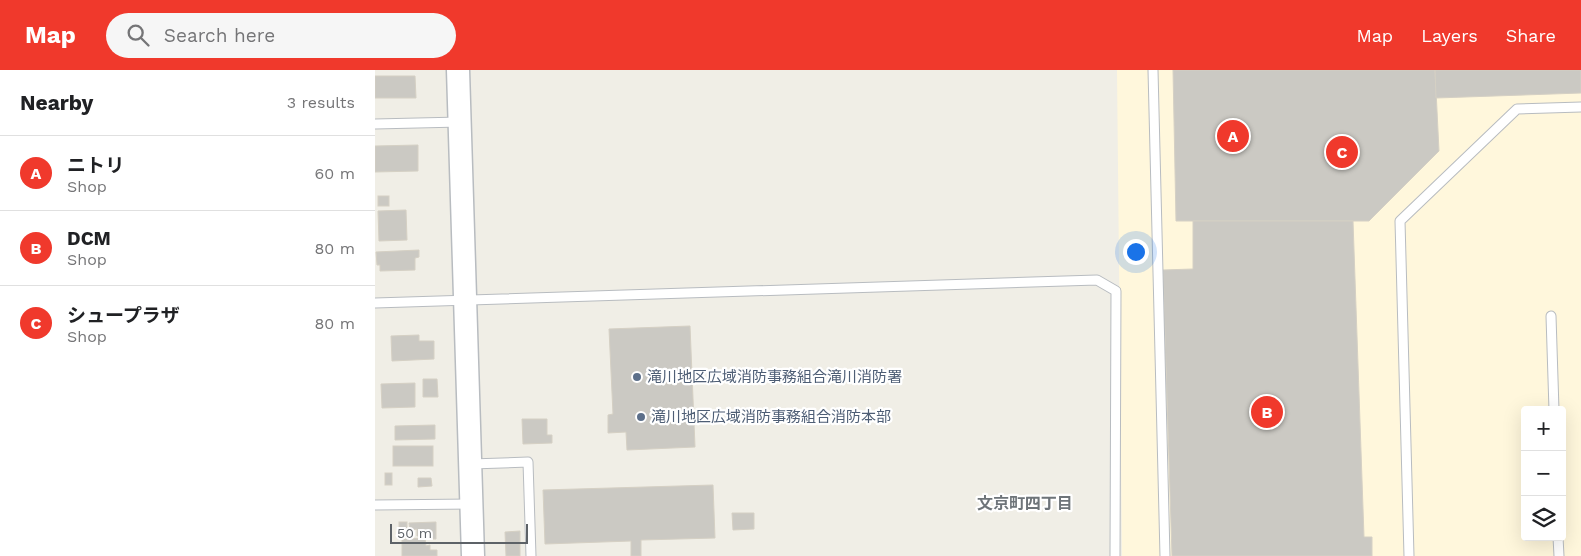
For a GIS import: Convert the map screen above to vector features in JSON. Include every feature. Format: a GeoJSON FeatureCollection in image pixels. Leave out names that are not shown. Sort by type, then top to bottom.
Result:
{"type":"FeatureCollection","features":[{"type":"Feature","properties":{"kind":"street"},"geometry":{"type":"LineString","coordinates":[[458,70],[473,556]]}},
{"type":"Feature","properties":{"kind":"lane"},"geometry":{"type":"LineString","coordinates":[[1153,70],[1165,556]]}},
{"type":"Feature","properties":{"kind":"lane"},"geometry":{"type":"LineString","coordinates":[[1409,556],[1400,221],[1517,108],[1581,107]]}},
{"type":"Feature","properties":{"kind":"lane"},"geometry":{"type":"LineString","coordinates":[[375,124],[459,122]]}},
{"type":"Feature","properties":{"kind":"lane"},"geometry":{"type":"LineString","coordinates":[[375,303],[1097,280],[1116,291],[1115,556]]}},
{"type":"Feature","properties":{"kind":"lane"},"geometry":{"type":"LineString","coordinates":[[1551,316],[1554,406]]}},
{"type":"Feature","properties":{"kind":"lane"},"geometry":{"type":"LineString","coordinates":[[471,464],[528,462],[531,556]]}},
{"type":"Feature","properties":{"kind":"lane"},"geometry":{"type":"LineString","coordinates":[[375,505],[472,504]]}},
{"type":"Feature","properties":{"kind":"lane"},"geometry":{"type":"LineString","coordinates":[[1558,541],[1559,556]]}},
{"type":"Feature","properties":{"kind":"shaded area"},"geometry":{"type":"Polygon","coordinates":[[[1117,70],[1581,70],[1581,556],[1122,556],[1117,70]]]}},
{"type":"Feature","properties":{"kind":"building"},"geometry":{"type":"Polygon","coordinates":[[[1173,70],[1435,70],[1439,151],[1369,221],[1176,221],[1173,70]]]}},
{"type":"Feature","properties":{"kind":"building"},"geometry":{"type":"Polygon","coordinates":[[[1435,70],[1581,70],[1581,93],[1436,98],[1435,70]]]}},
{"type":"Feature","properties":{"kind":"building"},"geometry":{"type":"Polygon","coordinates":[[[375,76],[415,76],[416,98],[375,98],[375,76]]]}},
{"type":"Feature","properties":{"kind":"building"},"geometry":{"type":"Polygon","coordinates":[[[418,145],[418,171],[375,172],[375,146],[418,145]]]}},
{"type":"Feature","properties":{"kind":"building"},"geometry":{"type":"Polygon","coordinates":[[[378,196],[389,196],[389,206],[378,206],[378,196]]]}},
{"type":"Feature","properties":{"kind":"building"},"geometry":{"type":"Polygon","coordinates":[[[406,210],[407,240],[379,241],[378,211],[406,210]]]}},
{"type":"Feature","properties":{"kind":"building"},"geometry":{"type":"Polygon","coordinates":[[[1193,221],[1353,221],[1364,537],[1372,537],[1372,556],[1172,556],[1163,270],[1193,269],[1193,221]]]}},
{"type":"Feature","properties":{"kind":"building"},"geometry":{"type":"Polygon","coordinates":[[[419,250],[419,257],[415,258],[415,270],[380,271],[380,265],[377,265],[376,252],[419,250]]]}},
{"type":"Feature","properties":{"kind":"building"},"geometry":{"type":"Polygon","coordinates":[[[690,326],[695,447],[627,450],[626,432],[608,433],[608,415],[613,414],[609,329],[690,326]]]}},
{"type":"Feature","properties":{"kind":"building"},"geometry":{"type":"Polygon","coordinates":[[[419,335],[419,341],[434,341],[434,359],[392,361],[391,336],[419,335]]]}},
{"type":"Feature","properties":{"kind":"building"},"geometry":{"type":"Polygon","coordinates":[[[423,379],[437,379],[438,397],[423,397],[423,379]]]}},
{"type":"Feature","properties":{"kind":"building"},"geometry":{"type":"Polygon","coordinates":[[[415,383],[415,407],[382,408],[381,384],[415,383]]]}},
{"type":"Feature","properties":{"kind":"building"},"geometry":{"type":"Polygon","coordinates":[[[522,419],[547,419],[547,435],[552,435],[552,443],[523,444],[522,419]]]}},
{"type":"Feature","properties":{"kind":"building"},"geometry":{"type":"Polygon","coordinates":[[[435,425],[435,439],[395,440],[395,426],[435,425]]]}},
{"type":"Feature","properties":{"kind":"building"},"geometry":{"type":"Polygon","coordinates":[[[393,446],[433,446],[433,466],[393,466],[393,446]]]}},
{"type":"Feature","properties":{"kind":"building"},"geometry":{"type":"Polygon","coordinates":[[[385,473],[392,473],[392,485],[385,485],[385,473]]]}},
{"type":"Feature","properties":{"kind":"building"},"geometry":{"type":"Polygon","coordinates":[[[418,478],[431,478],[432,486],[418,487],[418,478]]]}},
{"type":"Feature","properties":{"kind":"building"},"geometry":{"type":"Polygon","coordinates":[[[713,485],[715,538],[641,540],[641,556],[631,556],[631,541],[545,544],[543,490],[713,485]]]}},
{"type":"Feature","properties":{"kind":"building"},"geometry":{"type":"Polygon","coordinates":[[[732,513],[754,513],[754,529],[733,530],[732,513]]]}},
{"type":"Feature","properties":{"kind":"building"},"geometry":{"type":"Polygon","coordinates":[[[399,522],[407,522],[407,531],[399,531],[399,522]]]}},
{"type":"Feature","properties":{"kind":"building"},"geometry":{"type":"Polygon","coordinates":[[[436,522],[436,539],[430,539],[429,535],[417,536],[417,529],[410,530],[409,523],[436,522]]]}},
{"type":"Feature","properties":{"kind":"building"},"geometry":{"type":"Polygon","coordinates":[[[520,531],[520,556],[506,556],[505,532],[520,531]]]}},
{"type":"Feature","properties":{"kind":"building"},"geometry":{"type":"Polygon","coordinates":[[[425,538],[426,546],[430,545],[430,550],[437,550],[437,556],[402,556],[402,539],[425,538]]]}},
{"type":"Feature","properties":{"kind":"place","name":"ニトリ"},"geometry":{"type":"Point","coordinates":[1233,136]}},
{"type":"Feature","properties":{"kind":"place","name":"シュープラザ"},"geometry":{"type":"Point","coordinates":[1342,152]}},
{"type":"Feature","properties":{"kind":"place","name":"滝川地区広域消防事務組合滝川消防署"},"geometry":{"type":"Point","coordinates":[637,377]}},
{"type":"Feature","properties":{"kind":"place","name":"DCM"},"geometry":{"type":"Point","coordinates":[1267,412]}},
{"type":"Feature","properties":{"kind":"place","name":"滝川地区広域消防事務組合消防本部"},"geometry":{"type":"Point","coordinates":[641,417]}},
{"type":"Feature","properties":{"kind":"district","name":"文京町四丁目"},"geometry":{"type":"Point","coordinates":[1025,503]}}]}
